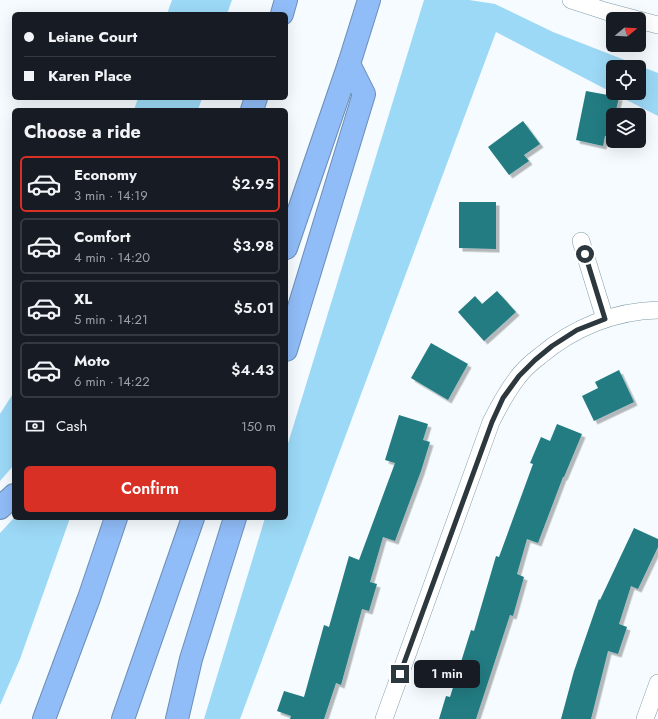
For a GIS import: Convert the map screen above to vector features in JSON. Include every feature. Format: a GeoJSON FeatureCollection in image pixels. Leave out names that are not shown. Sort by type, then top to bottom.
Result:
{"type":"FeatureCollection","features":[{"type":"Feature","properties":{"kind":"highway"},"geometry":{"type":"LineString","coordinates":[[283,12],[286,0]]}},
{"type":"Feature","properties":{"kind":"highway"},"geometry":{"type":"LineString","coordinates":[[288,242],[349,64],[366,9]]}},
{"type":"Feature","properties":{"kind":"highway"},"geometry":{"type":"LineString","coordinates":[[288,343],[364,94],[349,64]]}},
{"type":"Feature","properties":{"kind":"highway"},"geometry":{"type":"LineString","coordinates":[[0,508],[12,497]]}},
{"type":"Feature","properties":{"kind":"highway"},"geometry":{"type":"LineString","coordinates":[[44,719],[89,598],[115,520]]}},
{"type":"Feature","properties":{"kind":"highway"},"geometry":{"type":"LineString","coordinates":[[123,719],[192,520]]}},
{"type":"Feature","properties":{"kind":"highway"},"geometry":{"type":"LineString","coordinates":[[176,719],[191,659],[234,520]]}},
{"type":"Feature","properties":{"kind":"street"},"geometry":{"type":"LineString","coordinates":[[571,0],[610,12]]}},
{"type":"Feature","properties":{"kind":"street"},"geometry":{"type":"LineString","coordinates":[[646,22],[658,25]]}},
{"type":"Feature","properties":{"kind":"street"},"geometry":{"type":"LineString","coordinates":[[581,241],[605,319]]}},
{"type":"Feature","properties":{"kind":"street"},"geometry":{"type":"LineString","coordinates":[[384,719],[492,422],[503,398],[519,376],[552,346],[577,330],[605,319],[641,311],[658,310]]}},
{"type":"Feature","properties":{"kind":"street"},"geometry":{"type":"LineString","coordinates":[[645,719],[658,683]]}},
{"type":"Feature","properties":{"kind":"shaded area"},"geometry":{"type":"Polygon","coordinates":[[[172,0],[232,0],[228,12],[168,12],[172,0]]]}},
{"type":"Feature","properties":{"kind":"shaded area"},"geometry":{"type":"Polygon","coordinates":[[[424,0],[469,0],[495,4],[553,32],[625,60],[606,60],[606,89],[496,32],[240,719],[204,719],[264,520],[288,520],[288,443],[424,0]]]}},
{"type":"Feature","properties":{"kind":"shaded area"},"geometry":{"type":"Polygon","coordinates":[[[646,68],[658,73],[658,116],[646,110],[646,108],[642,108],[627,100],[646,100],[646,68]]]}},
{"type":"Feature","properties":{"kind":"shaded area"},"geometry":{"type":"Polygon","coordinates":[[[137,100],[201,100],[199,108],[135,108],[137,100]]]}},
{"type":"Feature","properties":{"kind":"shaded area"},"geometry":{"type":"Polygon","coordinates":[[[12,395],[12,467],[0,481],[0,414],[12,395]]]}},
{"type":"Feature","properties":{"kind":"shaded area"},"geometry":{"type":"Polygon","coordinates":[[[12,520],[69,520],[20,659],[0,705],[0,533],[12,520]]]}},
{"type":"Feature","properties":{"kind":"building"},"geometry":{"type":"Polygon","coordinates":[[[586,91],[606,95],[606,100],[618,100],[617,108],[606,108],[606,136],[603,146],[576,140],[586,91]]]}},
{"type":"Feature","properties":{"kind":"building"},"geometry":{"type":"Polygon","coordinates":[[[523,121],[540,144],[524,155],[529,161],[509,175],[488,147],[523,121]]]}},
{"type":"Feature","properties":{"kind":"building"},"geometry":{"type":"Polygon","coordinates":[[[459,202],[496,202],[496,249],[459,248],[459,202]]]}},
{"type":"Feature","properties":{"kind":"building"},"geometry":{"type":"Polygon","coordinates":[[[497,291],[516,312],[484,341],[458,312],[475,296],[482,304],[497,291]]]}},
{"type":"Feature","properties":{"kind":"building"},"geometry":{"type":"Polygon","coordinates":[[[431,343],[468,364],[448,400],[411,378],[431,343]]]}},
{"type":"Feature","properties":{"kind":"building"},"geometry":{"type":"Polygon","coordinates":[[[619,370],[634,402],[594,421],[582,396],[598,388],[595,382],[619,370]]]}},
{"type":"Feature","properties":{"kind":"building"},"geometry":{"type":"Polygon","coordinates":[[[399,415],[428,424],[423,440],[430,442],[421,471],[395,541],[383,537],[370,582],[377,584],[369,611],[362,609],[341,685],[336,683],[324,719],[290,719],[291,716],[277,711],[284,691],[304,697],[324,625],[329,627],[349,556],[359,560],[395,463],[385,460],[399,415]]]}},
{"type":"Feature","properties":{"kind":"building"},"geometry":{"type":"Polygon","coordinates":[[[557,424],[582,434],[563,477],[538,543],[527,539],[517,574],[524,577],[513,616],[510,615],[476,719],[439,719],[446,696],[450,697],[471,630],[474,631],[496,556],[499,557],[533,464],[530,463],[541,437],[550,441],[557,424]]]}},
{"type":"Feature","properties":{"kind":"building"},"geometry":{"type":"Polygon","coordinates":[[[634,528],[658,539],[658,547],[638,589],[631,586],[619,624],[627,627],[618,654],[608,651],[591,719],[561,719],[574,671],[599,599],[600,600],[634,528]]]}},
{"type":"Feature","properties":{"kind":"route"},"geometry":{"type":"LineString","coordinates":[[400,674],[492,422],[503,398],[519,376],[552,346],[577,330],[605,319],[585,254]]}}]}
